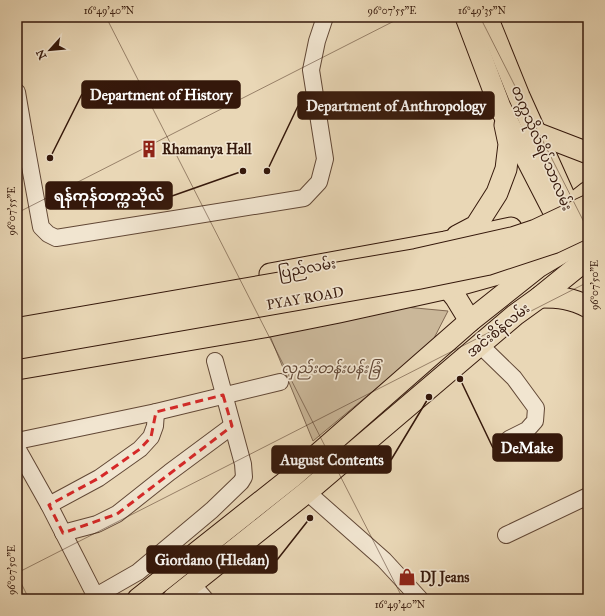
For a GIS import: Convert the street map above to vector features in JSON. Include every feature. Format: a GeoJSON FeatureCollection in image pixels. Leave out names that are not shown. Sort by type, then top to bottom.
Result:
{"type":"FeatureCollection","features":[{"type":"Feature","properties":{"kind":"highway","name":"ပြည်လမ်း"},"geometry":{"type":"LineString","coordinates":[[17,329],[416,260],[514,238],[535,231],[571,209]]}},
{"type":"Feature","properties":{"kind":"highway","name":"PYAY ROAD"},"geometry":{"type":"LineString","coordinates":[[17,348],[418,278],[487,264],[554,242],[588,226]]}},
{"type":"Feature","properties":{"kind":"main road","name":"တက္ကသိုလ်ရိပ်သာလမ်း"},"geometry":{"type":"LineString","coordinates":[[466,17],[500,107],[571,209]]}},
{"type":"Feature","properties":{"kind":"main road","name":"တက္ကသိုလ်ရိပ်သာလမ်း"},"geometry":{"type":"LineString","coordinates":[[487,17],[519,96],[571,209],[563,232],[584,255]]}},
{"type":"Feature","properties":{"kind":"main road"},"geometry":{"type":"LineString","coordinates":[[445,242],[476,226],[497,194],[506,170],[509,144],[500,107]]}},
{"type":"Feature","properties":{"kind":"main road"},"geometry":{"type":"LineString","coordinates":[[536,132],[588,153]]}},
{"type":"Feature","properties":{"kind":"main road","name":"ပြည်လမ်း"},"geometry":{"type":"LineString","coordinates":[[17,320],[445,242],[526,224],[571,209],[588,192]]}},
{"type":"Feature","properties":{"kind":"main road"},"geometry":{"type":"LineString","coordinates":[[289,271],[303,319],[448,288],[512,270],[584,255],[588,222]]}},
{"type":"Feature","properties":{"kind":"main road","name":"အင်းစိန်လမ်း"},"geometry":{"type":"LineString","coordinates":[[173,599],[198,592],[307,492],[515,315],[540,297],[584,255]]}},
{"type":"Feature","properties":{"kind":"main road","name":"အင်းစိန်လမ်း"},"geometry":{"type":"LineString","coordinates":[[138,599],[292,477],[470,321],[538,267],[584,255]]}},
{"type":"Feature","properties":{"kind":"main road"},"geometry":{"type":"LineString","coordinates":[[448,288],[470,321]]}},
{"type":"Feature","properties":{"kind":"main road"},"geometry":{"type":"LineString","coordinates":[[540,297],[559,297],[577,301],[588,307]]}},
{"type":"Feature","properties":{"kind":"main road","name":"PYAY ROAD"},"geometry":{"type":"LineString","coordinates":[[17,369],[303,319]]}},
{"type":"Feature","properties":{"kind":"street"},"geometry":{"type":"LineString","coordinates":[[17,92],[21,139],[41,227],[48,234],[56,238],[304,198],[319,182],[325,159],[311,70],[316,41],[325,17]]}},
{"type":"Feature","properties":{"kind":"street"},"geometry":{"type":"LineString","coordinates":[[480,345],[514,378],[536,408],[535,421],[527,430],[510,439]]}},
{"type":"Feature","properties":{"kind":"street"},"geometry":{"type":"LineString","coordinates":[[17,448],[49,505],[97,598],[138,572],[212,510],[241,482],[244,477],[242,464],[215,361]]}},
{"type":"Feature","properties":{"kind":"street"},"geometry":{"type":"LineString","coordinates":[[17,440],[156,412],[280,382]]}},
{"type":"Feature","properties":{"kind":"street"},"geometry":{"type":"LineString","coordinates":[[49,505],[99,478],[140,449],[150,437],[154,426],[156,412]]}},
{"type":"Feature","properties":{"kind":"street"},"geometry":{"type":"LineString","coordinates":[[63,533],[97,524],[117,514],[232,426]]}},
{"type":"Feature","properties":{"kind":"street"},"geometry":{"type":"LineString","coordinates":[[307,492],[384,560],[420,599]]}},
{"type":"Feature","properties":{"kind":"street"},"geometry":{"type":"LineString","coordinates":[[506,535],[588,496]]}},
{"type":"Feature","properties":{"kind":"highlighted area"},"geometry":{"type":"Polygon","coordinates":[[[223,395],[232,426],[117,514],[63,533],[49,505],[99,478],[140,449],[151,437],[156,412],[223,395]]]}},
{"type":"Feature","properties":{"kind":"green space","name":"လှည်းတန်းပန်းခြံ"},"geometry":{"type":"Polygon","coordinates":[[[405,307],[448,311],[432,342],[313,441],[270,336],[405,307]]]}},
{"type":"Feature","properties":{"kind":"place","name":"Rhamanya Hall"},"geometry":{"type":"Point","coordinates":[149,149]}},
{"type":"Feature","properties":{"kind":"place","name":"Department of History"},"geometry":{"type":"Point","coordinates":[50,158]}},
{"type":"Feature","properties":{"kind":"place","name":"ရန်ကုန်တက္ကသိုလ်"},"geometry":{"type":"Point","coordinates":[243,171]}},
{"type":"Feature","properties":{"kind":"place","name":"Department of Anthropology"},"geometry":{"type":"Point","coordinates":[267,171]}},
{"type":"Feature","properties":{"kind":"place","name":"DeMake"},"geometry":{"type":"Point","coordinates":[460,379]}},
{"type":"Feature","properties":{"kind":"place","name":"August Contents"},"geometry":{"type":"Point","coordinates":[429,397]}},
{"type":"Feature","properties":{"kind":"place","name":"Giordano (Hledan)"},"geometry":{"type":"Point","coordinates":[310,518]}},
{"type":"Feature","properties":{"kind":"place","name":"DJ Jeans"},"geometry":{"type":"Point","coordinates":[407,577]}}]}
